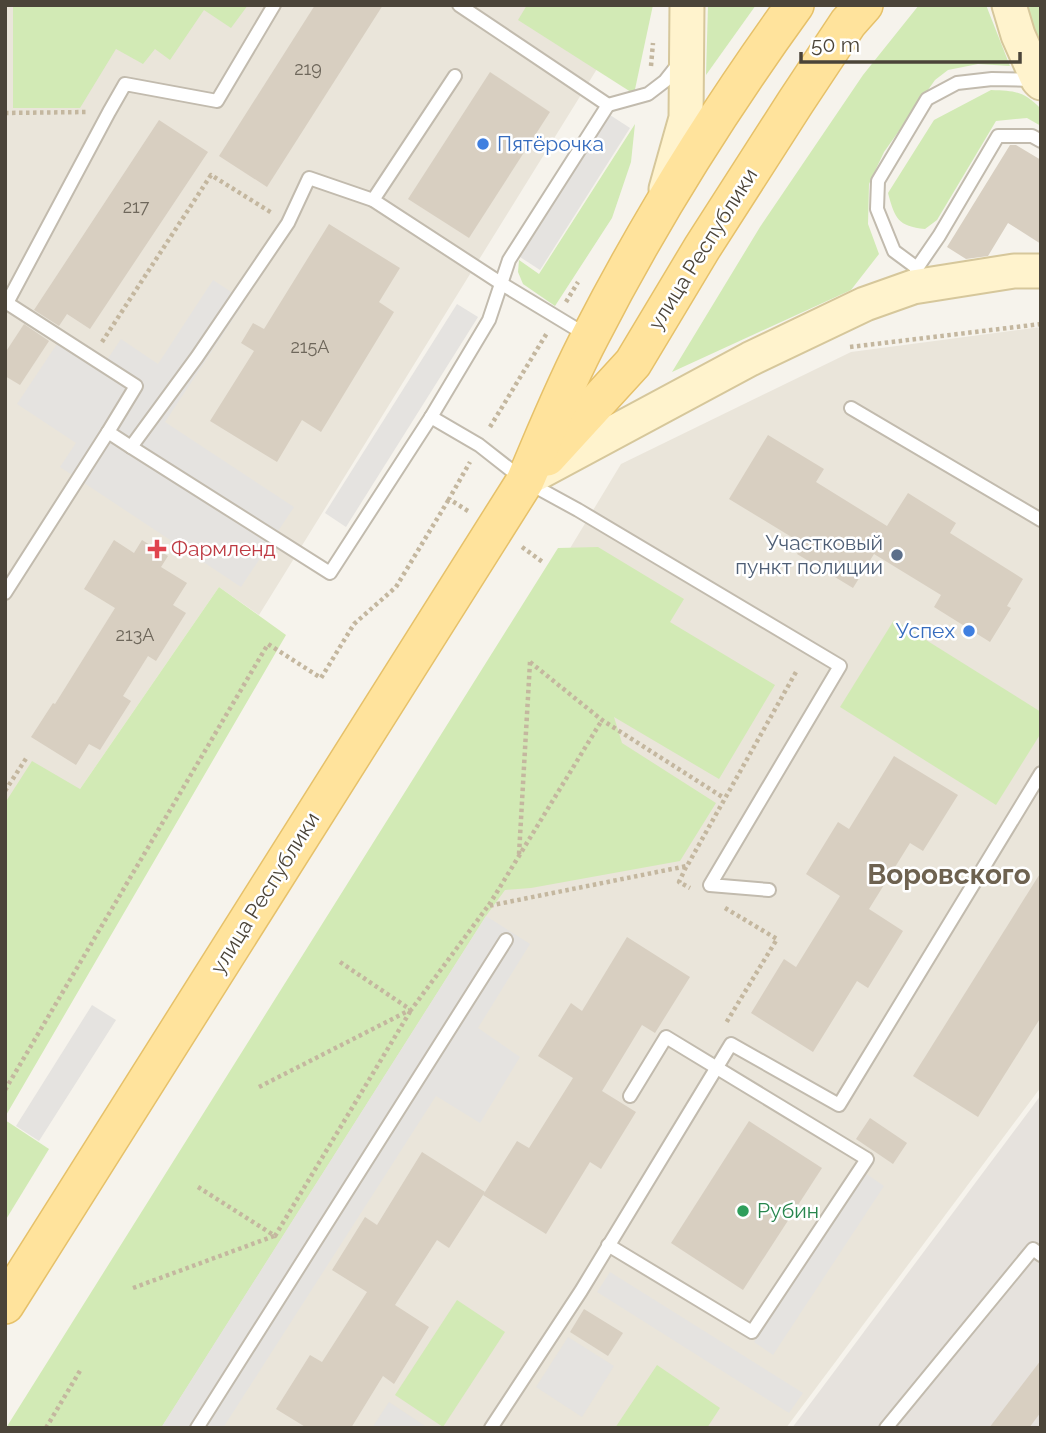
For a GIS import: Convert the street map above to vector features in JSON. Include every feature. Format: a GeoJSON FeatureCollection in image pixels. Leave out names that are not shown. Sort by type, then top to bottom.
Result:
{"type":"FeatureCollection","features":[{"type":"Feature","properties":{"kind":"main road"},"geometry":{"type":"LineString","coordinates":[[661,206],[686,118],[687,5]]}},
{"type":"Feature","properties":{"kind":"main road","name":"улица Республики"},"geometry":{"type":"LineString","coordinates":[[5,1305],[524,481],[589,337],[661,206],[754,62],[795,5]]}},
{"type":"Feature","properties":{"kind":"main road","name":"улица Республики"},"geometry":{"type":"LineString","coordinates":[[524,481],[633,363],[702,248],[795,103],[848,23],[864,5]]}},
{"type":"Feature","properties":{"kind":"main road"},"geometry":{"type":"LineString","coordinates":[[1009,5],[1018,35],[1039,82]]}},
{"type":"Feature","properties":{"kind":"main road"},"geometry":{"type":"LineString","coordinates":[[524,481],[750,359],[915,277],[1041,271]]}},
{"type":"Feature","properties":{"kind":"lane"},"geometry":{"type":"LineString","coordinates":[[5,593],[136,386],[8,303],[125,84],[217,101],[274,5]]}},
{"type":"Feature","properties":{"kind":"lane"},"geometry":{"type":"LineString","coordinates":[[459,5],[608,105]]}},
{"type":"Feature","properties":{"kind":"lane"},"geometry":{"type":"LineString","coordinates":[[108,432],[330,573],[431,417],[489,320],[509,260],[608,105],[648,93],[665,81],[687,51]]}},
{"type":"Feature","properties":{"kind":"lane"},"geometry":{"type":"LineString","coordinates":[[373,200],[455,76]]}},
{"type":"Feature","properties":{"kind":"lane"},"geometry":{"type":"LineString","coordinates":[[1039,82],[992,79],[957,83],[927,99],[878,181],[877,209],[894,251],[915,277],[998,136],[1032,136],[1041,141]]}},
{"type":"Feature","properties":{"kind":"lane"},"geometry":{"type":"LineString","coordinates":[[131,447],[197,358],[288,223],[309,178],[373,200],[589,337]]}},
{"type":"Feature","properties":{"kind":"lane"},"geometry":{"type":"LineString","coordinates":[[851,408],[1041,520]]}},
{"type":"Feature","properties":{"kind":"lane"},"geometry":{"type":"LineString","coordinates":[[431,417],[478,445],[524,481],[578,510],[840,666],[710,885],[769,890]]}},
{"type":"Feature","properties":{"kind":"lane"},"geometry":{"type":"LineString","coordinates":[[491,1428],[580,1291],[732,1044],[839,1105],[1041,773]]}},
{"type":"Feature","properties":{"kind":"lane"},"geometry":{"type":"LineString","coordinates":[[197,1428],[506,940]]}},
{"type":"Feature","properties":{"kind":"lane"},"geometry":{"type":"LineString","coordinates":[[608,1245],[752,1332],[867,1158],[666,1037],[630,1096]]}},
{"type":"Feature","properties":{"kind":"lane"},"geometry":{"type":"LineString","coordinates":[[886,1428],[1033,1249],[1041,1255]]}},
{"type":"Feature","properties":{"kind":"path"},"geometry":{"type":"LineString","coordinates":[[5,113],[108,112]]}},
{"type":"Feature","properties":{"kind":"path"},"geometry":{"type":"LineString","coordinates":[[91,357],[211,175],[288,223]]}},
{"type":"Feature","properties":{"kind":"path"},"geometry":{"type":"LineString","coordinates":[[850,348],[1041,324]]}},
{"type":"Feature","properties":{"kind":"path"},"geometry":{"type":"LineString","coordinates":[[5,1090],[268,644],[321,678],[354,624],[396,587],[449,499]]}},
{"type":"Feature","properties":{"kind":"path"},"geometry":{"type":"LineString","coordinates":[[519,855],[530,662],[602,720],[724,798]]}},
{"type":"Feature","properties":{"kind":"path"},"geometry":{"type":"LineString","coordinates":[[701,894],[679,882],[796,672]]}},
{"type":"Feature","properties":{"kind":"path"},"geometry":{"type":"LineString","coordinates":[[133,1288],[275,1236],[411,1010],[488,906],[602,720]]}},
{"type":"Feature","properties":{"kind":"path"},"geometry":{"type":"LineString","coordinates":[[5,791],[27,757]]}},
{"type":"Feature","properties":{"kind":"path"},"geometry":{"type":"LineString","coordinates":[[488,906],[687,866]]}},
{"type":"Feature","properties":{"kind":"path"},"geometry":{"type":"LineString","coordinates":[[705,1059],[777,939],[722,907]]}},
{"type":"Feature","properties":{"kind":"path"},"geometry":{"type":"LineString","coordinates":[[340,962],[411,1010]]}},
{"type":"Feature","properties":{"kind":"path"},"geometry":{"type":"LineString","coordinates":[[259,1087],[411,1010]]}},
{"type":"Feature","properties":{"kind":"path"},"geometry":{"type":"LineString","coordinates":[[198,1187],[275,1236]]}},
{"type":"Feature","properties":{"kind":"path"},"geometry":{"type":"LineString","coordinates":[[46,1428],[81,1369]]}},
{"type":"Feature","properties":{"kind":"shaded area"},"geometry":{"type":"Polygon","coordinates":[[[5,5],[647,5],[605,56],[259,615],[219,587],[80,789],[5,803],[5,5]]]}},
{"type":"Feature","properties":{"kind":"shaded area"},"geometry":{"type":"Polygon","coordinates":[[[610,115],[630,128],[540,270],[520,257],[610,115]]]}},
{"type":"Feature","properties":{"kind":"shaded area"},"geometry":{"type":"Polygon","coordinates":[[[213,280],[245,301],[165,422],[294,507],[241,587],[60,467],[76,443],[17,404],[59,341],[101,369],[121,339],[158,364],[213,280]]]}},
{"type":"Feature","properties":{"kind":"shaded area"},"geometry":{"type":"Polygon","coordinates":[[[457,304],[478,317],[346,527],[325,513],[457,304]]]}},
{"type":"Feature","properties":{"kind":"shaded area"},"geometry":{"type":"Polygon","coordinates":[[[1041,327],[1041,1087],[786,1428],[38,1428],[621,464],[851,352],[1041,327]]]}},
{"type":"Feature","properties":{"kind":"shaded area"},"geometry":{"type":"Polygon","coordinates":[[[486,916],[530,944],[478,1028],[520,1057],[480,1123],[436,1096],[223,1428],[161,1428],[486,916]]]}},
{"type":"Feature","properties":{"kind":"shaded area"},"geometry":{"type":"Polygon","coordinates":[[[92,1005],[116,1020],[39,1141],[16,1126],[92,1005]]]}},
{"type":"Feature","properties":{"kind":"shaded area"},"geometry":{"type":"Polygon","coordinates":[[[1041,1095],[1041,1428],[792,1428],[1041,1095]]]}},
{"type":"Feature","properties":{"kind":"shaded area"},"geometry":{"type":"Polygon","coordinates":[[[865,1173],[884,1186],[773,1355],[754,1342],[865,1173]]]}},
{"type":"Feature","properties":{"kind":"shaded area"},"geometry":{"type":"Polygon","coordinates":[[[610,1272],[803,1393],[789,1413],[597,1292],[610,1272]]]}},
{"type":"Feature","properties":{"kind":"shaded area"},"geometry":{"type":"Polygon","coordinates":[[[568,1337],[614,1366],[582,1417],[536,1387],[568,1337]]]}},
{"type":"Feature","properties":{"kind":"shaded area"},"geometry":{"type":"Polygon","coordinates":[[[389,1402],[428,1428],[372,1428],[389,1402]]]}},
{"type":"Feature","properties":{"kind":"green space"},"geometry":{"type":"Polygon","coordinates":[[[13,5],[248,5],[231,28],[204,10],[170,60],[155,49],[143,64],[116,49],[80,108],[13,108],[13,5]]]}},
{"type":"Feature","properties":{"kind":"green space"},"geometry":{"type":"Polygon","coordinates":[[[527,5],[653,5],[634,94],[518,20],[527,5]]]}},
{"type":"Feature","properties":{"kind":"green space"},"geometry":{"type":"Polygon","coordinates":[[[708,5],[756,5],[706,75],[708,5]]]}},
{"type":"Feature","properties":{"kind":"green space"},"geometry":{"type":"Polygon","coordinates":[[[919,5],[986,5],[1010,66],[978,64],[948,70],[935,80],[884,152],[869,184],[868,224],[879,254],[851,290],[672,372],[760,227],[863,75],[919,5]]]}},
{"type":"Feature","properties":{"kind":"green space"},"geometry":{"type":"Polygon","coordinates":[[[1026,5],[1041,5],[1041,46],[1039,42],[1026,5]]]}},
{"type":"Feature","properties":{"kind":"green space"},"geometry":{"type":"Polygon","coordinates":[[[991,90],[1024,95],[1041,109],[1041,126],[1027,118],[996,121],[937,220],[925,229],[903,223],[893,209],[888,193],[934,120],[991,90]]]}},
{"type":"Feature","properties":{"kind":"green space"},"geometry":{"type":"Polygon","coordinates":[[[635,124],[631,162],[612,218],[555,306],[523,284],[518,272],[519,260],[539,274],[635,124]]]}},
{"type":"Feature","properties":{"kind":"green space"},"geometry":{"type":"Polygon","coordinates":[[[598,547],[684,599],[670,622],[775,685],[719,779],[614,717],[622,743],[716,803],[680,861],[531,888],[505,890],[161,1428],[6,1428],[558,548],[598,547]]]}},
{"type":"Feature","properties":{"kind":"green space"},"geometry":{"type":"Polygon","coordinates":[[[219,587],[286,635],[5,1117],[5,803],[32,761],[80,789],[219,587]]]}},
{"type":"Feature","properties":{"kind":"green space"},"geometry":{"type":"Polygon","coordinates":[[[894,620],[1041,712],[1041,733],[996,805],[840,707],[894,620]]]}},
{"type":"Feature","properties":{"kind":"green space"},"geometry":{"type":"Polygon","coordinates":[[[5,1120],[49,1149],[5,1221],[5,1120]]]}},
{"type":"Feature","properties":{"kind":"green space"},"geometry":{"type":"Polygon","coordinates":[[[457,1300],[505,1332],[443,1427],[395,1395],[457,1300]]]}},
{"type":"Feature","properties":{"kind":"green space"},"geometry":{"type":"Polygon","coordinates":[[[657,1365],[720,1408],[707,1428],[615,1428],[657,1365]]]}},
{"type":"Feature","properties":{"kind":"building"},"geometry":{"type":"Polygon","coordinates":[[[315,5],[383,5],[267,187],[219,156],[315,5]]]}},
{"type":"Feature","properties":{"kind":"building"},"geometry":{"type":"Polygon","coordinates":[[[490,72],[550,112],[469,238],[408,199],[490,72]]]}},
{"type":"Feature","properties":{"kind":"building"},"geometry":{"type":"Polygon","coordinates":[[[159,120],[208,152],[90,329],[67,314],[59,326],[34,310],[159,120]]]}},
{"type":"Feature","properties":{"kind":"building"},"geometry":{"type":"Polygon","coordinates":[[[1010,145],[1016,145],[1041,160],[1041,244],[1008,223],[988,256],[966,259],[947,247],[1010,145]]]}},
{"type":"Feature","properties":{"kind":"building"},"geometry":{"type":"Polygon","coordinates":[[[329,224],[400,268],[379,302],[394,312],[321,432],[302,420],[277,462],[210,421],[254,351],[241,343],[253,323],[264,329],[329,224]]]}},
{"type":"Feature","properties":{"kind":"building"},"geometry":{"type":"Polygon","coordinates":[[[24,324],[49,341],[20,385],[5,376],[5,353],[24,324]]]}},
{"type":"Feature","properties":{"kind":"building"},"geometry":{"type":"Polygon","coordinates":[[[768,435],[824,469],[816,482],[887,526],[908,493],[956,523],[950,533],[1023,579],[1007,606],[1011,608],[990,642],[934,607],[941,595],[874,554],[853,588],[797,554],[803,544],[729,499],[768,435]]]}},
{"type":"Feature","properties":{"kind":"building"},"geometry":{"type":"Polygon","coordinates":[[[114,540],[134,553],[142,540],[168,556],[161,567],[187,583],[173,605],[186,613],[156,661],[148,656],[123,696],[131,701],[100,750],[89,744],[76,765],[31,737],[53,703],[55,704],[115,608],[84,589],[114,540]]]}},
{"type":"Feature","properties":{"kind":"building"},"geometry":{"type":"Polygon","coordinates":[[[894,756],[958,795],[923,851],[910,843],[869,909],[903,931],[868,988],[857,981],[813,1052],[751,1013],[784,959],[796,967],[840,896],[806,874],[838,822],[849,829],[894,756]]]}},
{"type":"Feature","properties":{"kind":"building"},"geometry":{"type":"Polygon","coordinates":[[[1041,872],[1041,1017],[978,1117],[913,1076],[1041,872]]]}},
{"type":"Feature","properties":{"kind":"building"},"geometry":{"type":"Polygon","coordinates":[[[627,937],[690,977],[655,1033],[642,1025],[602,1091],[636,1112],[601,1169],[590,1162],[546,1234],[483,1195],[517,1141],[529,1148],[573,1078],[538,1056],[571,1003],[582,1011],[627,937]]]}},
{"type":"Feature","properties":{"kind":"building"},"geometry":{"type":"Polygon","coordinates":[[[870,1118],[907,1143],[893,1164],[856,1139],[870,1118]]]}},
{"type":"Feature","properties":{"kind":"building","name":"Рубин"},"geometry":{"type":"Polygon","coordinates":[[[749,1121],[822,1168],[743,1290],[671,1243],[749,1121]]]}},
{"type":"Feature","properties":{"kind":"building"},"geometry":{"type":"Polygon","coordinates":[[[422,1152],[485,1192],[449,1248],[437,1240],[395,1305],[429,1327],[394,1384],[383,1376],[351,1428],[307,1428],[276,1409],[310,1355],[322,1362],[367,1292],[332,1270],[365,1217],[377,1225],[422,1152]]]}},
{"type":"Feature","properties":{"kind":"building"},"geometry":{"type":"Polygon","coordinates":[[[584,1309],[623,1333],[608,1356],[570,1332],[584,1309]]]}},
{"type":"Feature","properties":{"kind":"building"},"geometry":{"type":"Polygon","coordinates":[[[1041,1360],[1041,1412],[1029,1428],[989,1428],[1041,1360]]]}},
{"type":"Feature","properties":{"kind":"place","name":"Пятёрочка"},"geometry":{"type":"Point","coordinates":[483,144]}},
{"type":"Feature","properties":{"kind":"place","name":"Фармленд"},"geometry":{"type":"Point","coordinates":[157,549]}},
{"type":"Feature","properties":{"kind":"place","name":"Участковый пункт полиции"},"geometry":{"type":"Point","coordinates":[897,555]}},
{"type":"Feature","properties":{"kind":"place","name":"Успех"},"geometry":{"type":"Point","coordinates":[969,631]}},
{"type":"Feature","properties":{"kind":"place","name":"Рубин"},"geometry":{"type":"Point","coordinates":[743,1211]}},
{"type":"Feature","properties":{"kind":"district","name":"Воровского"},"geometry":{"type":"Point","coordinates":[949,874]}}]}
